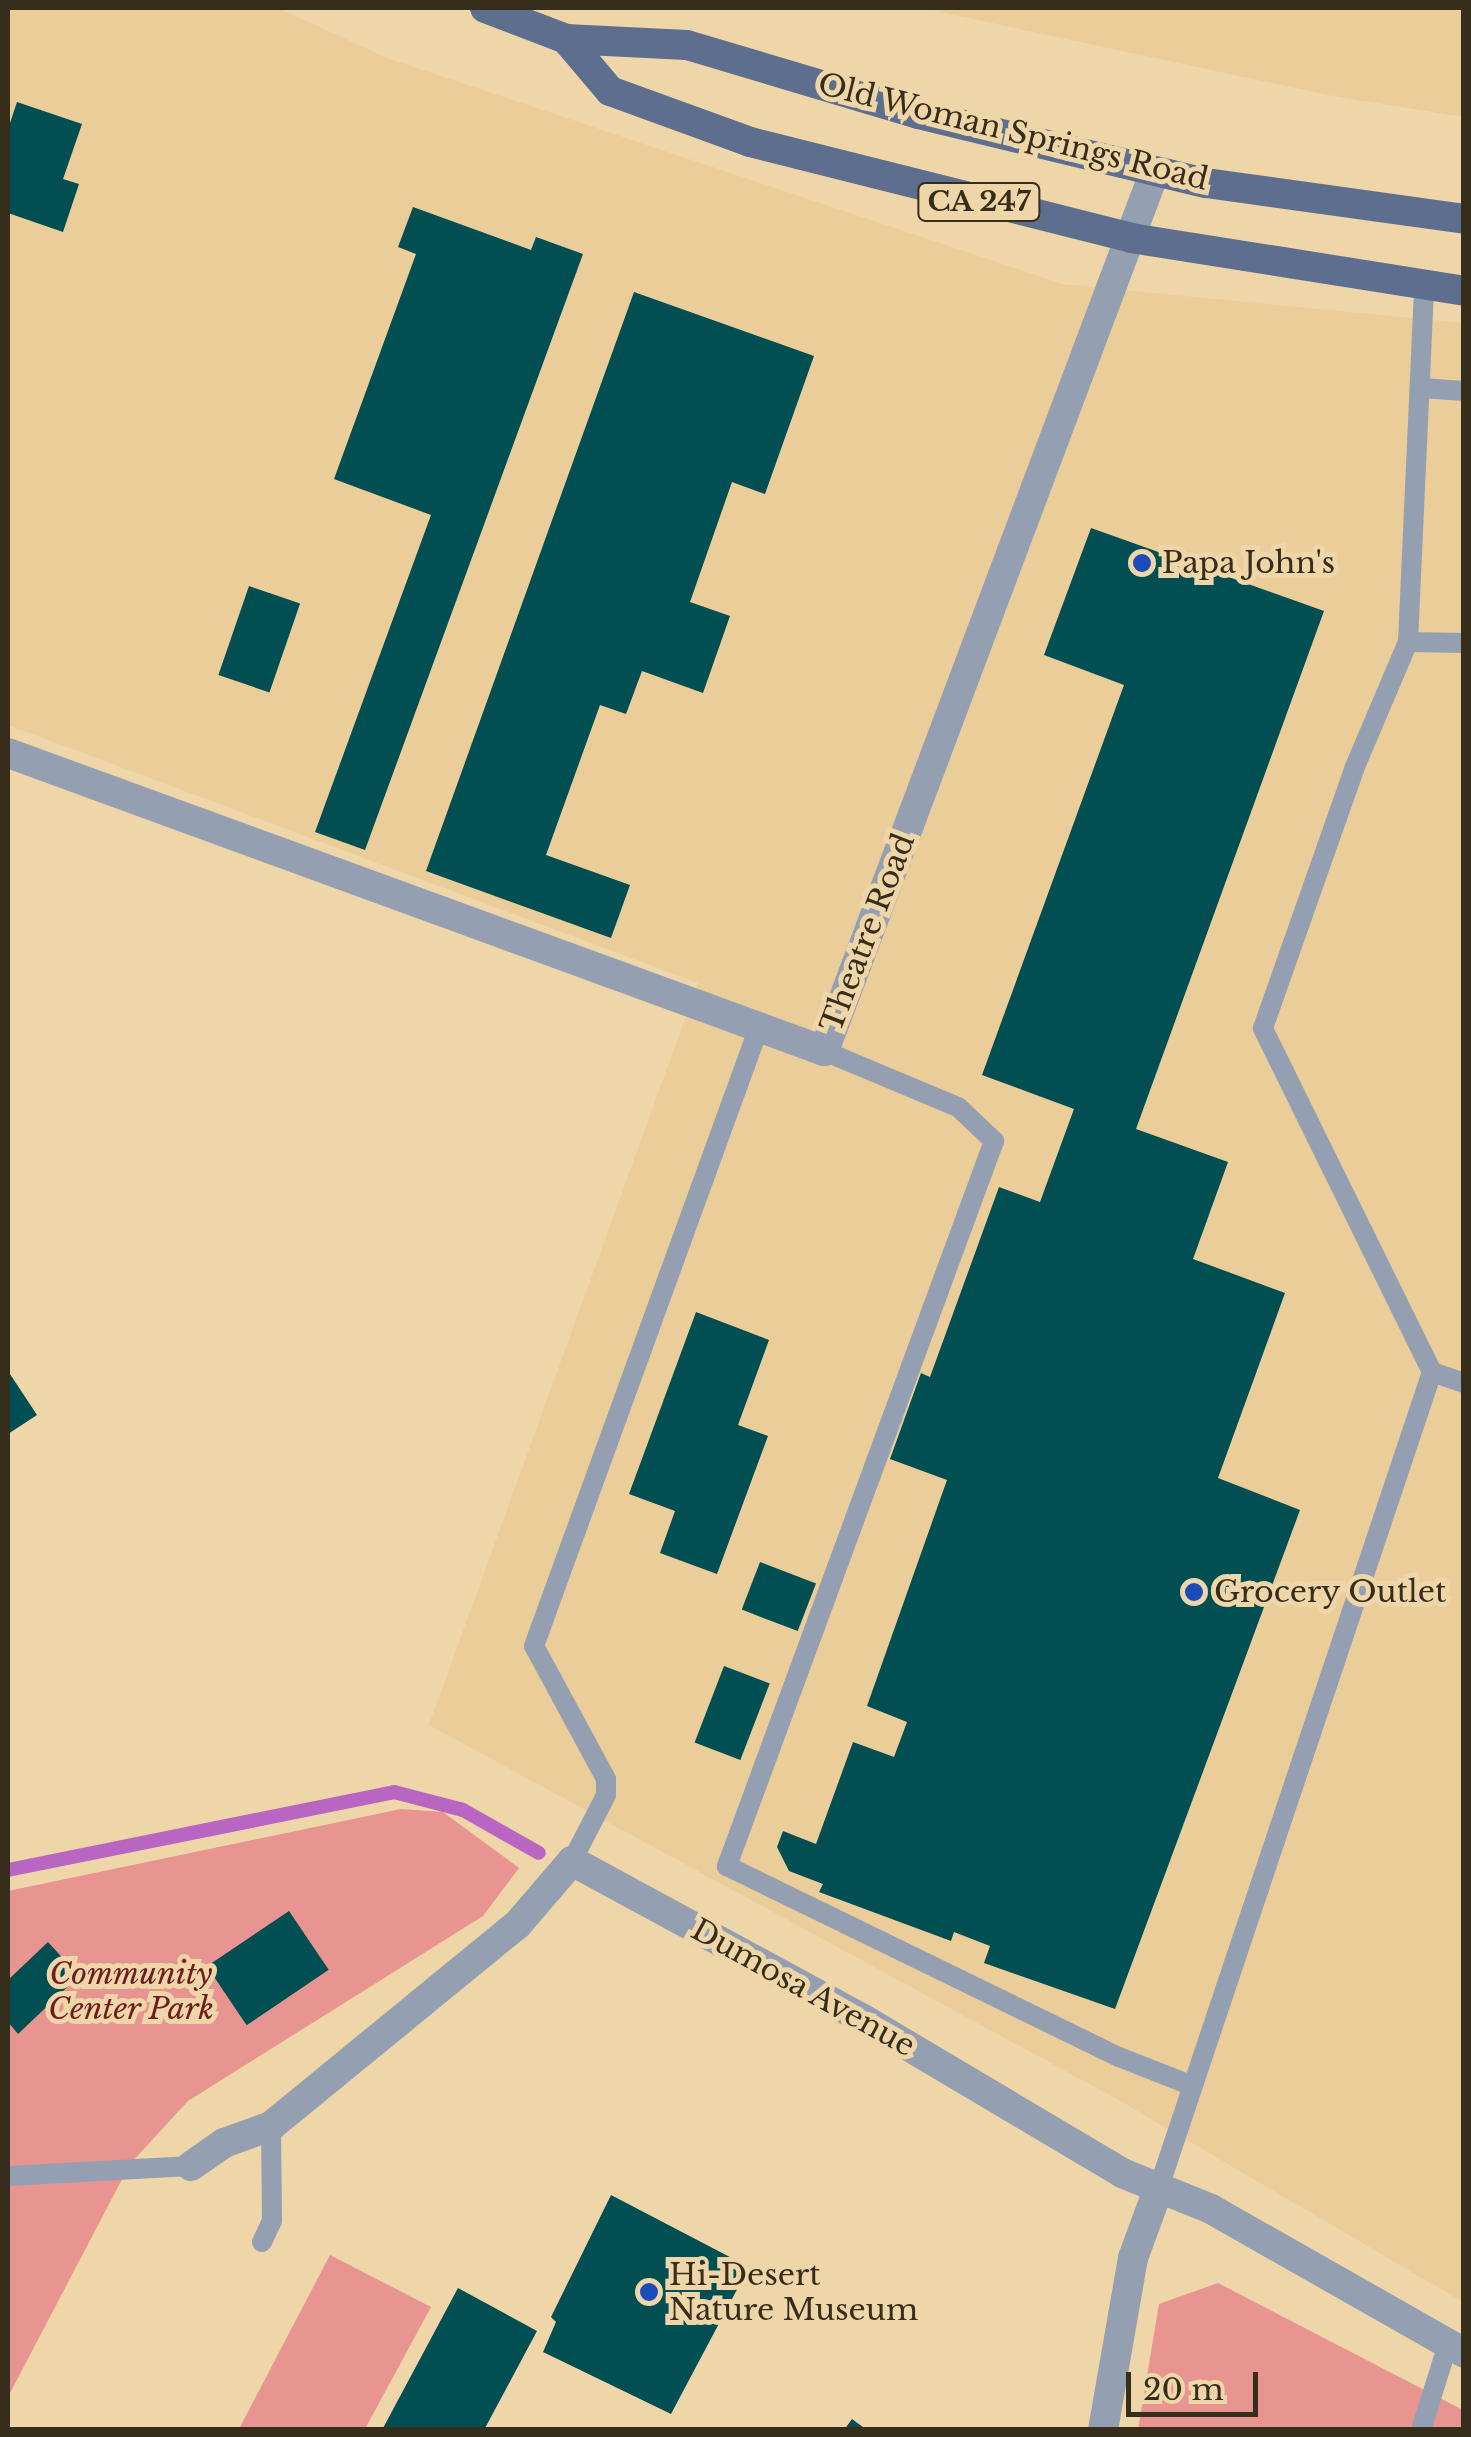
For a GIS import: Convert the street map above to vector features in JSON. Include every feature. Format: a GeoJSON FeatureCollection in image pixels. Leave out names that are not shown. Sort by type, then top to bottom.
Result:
{"type":"FeatureCollection","features":[{"type":"Feature","properties":{"kind":"main road","name":"Old Woman Springs Road"},"geometry":{"type":"LineString","coordinates":[[485,8],[566,39],[687,44],[918,114],[1155,170],[1464,219]]}},
{"type":"Feature","properties":{"kind":"main road","name":"Old Woman Springs Road"},"geometry":{"type":"LineString","coordinates":[[566,39],[610,91],[750,142],[1131,238],[1464,291]]}},
{"type":"Feature","properties":{"kind":"street","name":"Theatre Road"},"geometry":{"type":"LineString","coordinates":[[8,753],[824,1051],[1155,170]]}},
{"type":"Feature","properties":{"kind":"street"},"geometry":{"type":"LineString","coordinates":[[191,2166],[224,2143],[271,2126],[517,1925],[572,1861]]}},
{"type":"Feature","properties":{"kind":"street","name":"Dumosa Avenue"},"geometry":{"type":"LineString","coordinates":[[572,1861],[1159,2187],[1211,2209],[1456,2348]]}},
{"type":"Feature","properties":{"kind":"street"},"geometry":{"type":"LineString","coordinates":[[1103,2430],[1133,2258],[1159,2187]]}},
{"type":"Feature","properties":{"kind":"lane"},"geometry":{"type":"LineString","coordinates":[[1159,2187],[1227,1970],[1432,1372],[1264,1028],[1354,769],[1408,642],[1424,287]]}},
{"type":"Feature","properties":{"kind":"lane"},"geometry":{"type":"LineString","coordinates":[[1422,388],[1464,390]]}},
{"type":"Feature","properties":{"kind":"lane"},"geometry":{"type":"LineString","coordinates":[[1408,642],[1464,644]]}},
{"type":"Feature","properties":{"kind":"lane"},"geometry":{"type":"LineString","coordinates":[[572,1861],[606,1795],[606,1779],[534,1646],[759,1027]]}},
{"type":"Feature","properties":{"kind":"lane"},"geometry":{"type":"LineString","coordinates":[[824,1051],[958,1107],[994,1141],[728,1866],[1119,2057],[1193,2086]]}},
{"type":"Feature","properties":{"kind":"lane"},"geometry":{"type":"LineString","coordinates":[[1432,1372],[1464,1382]]}},
{"type":"Feature","properties":{"kind":"lane"},"geometry":{"type":"LineString","coordinates":[[262,2242],[272,2221],[271,2126]]}},
{"type":"Feature","properties":{"kind":"lane"},"geometry":{"type":"LineString","coordinates":[[8,2176],[191,2166]]}},
{"type":"Feature","properties":{"kind":"lane"},"geometry":{"type":"LineString","coordinates":[[1421,2430],[1456,2348]]}},
{"type":"Feature","properties":{"kind":"shaded area"},"geometry":{"type":"Polygon","coordinates":[[[8,8],[278,8],[387,58],[1062,284],[1463,323],[1463,2302],[1117,2099],[429,1725],[698,983],[8,725],[8,8]]]}},
{"type":"Feature","properties":{"kind":"shaded area"},"geometry":{"type":"Polygon","coordinates":[[[922,8],[1463,8],[1463,117],[1333,96],[922,8]]]}},
{"type":"Feature","properties":{"kind":"green space","name":"Community Center Park"},"geometry":{"type":"Polygon","coordinates":[[[401,1809],[443,1812],[519,1868],[483,1916],[188,2101],[130,2164],[8,2397],[8,1891],[401,1809]]]}},
{"type":"Feature","properties":{"kind":"green space"},"geometry":{"type":"Polygon","coordinates":[[[330,2255],[431,2307],[365,2429],[239,2429],[330,2255]]]}},
{"type":"Feature","properties":{"kind":"green space"},"geometry":{"type":"Polygon","coordinates":[[[1218,2283],[1463,2410],[1463,2429],[1138,2430],[1159,2304],[1218,2283]]]}},
{"type":"Feature","properties":{"kind":"building"},"geometry":{"type":"Polygon","coordinates":[[[17,102],[82,124],[63,179],[79,184],[63,232],[8,213],[8,129],[17,102]]]}},
{"type":"Feature","properties":{"kind":"building"},"geometry":{"type":"Polygon","coordinates":[[[413,207],[531,250],[536,237],[583,254],[365,850],[315,832],[431,515],[334,479],[416,254],[398,247],[413,207]]]}},
{"type":"Feature","properties":{"kind":"building"},"geometry":{"type":"Polygon","coordinates":[[[634,292],[814,356],[765,494],[732,482],[690,602],[730,616],[703,693],[642,671],[626,714],[600,705],[546,855],[630,885],[611,938],[426,871],[634,292]]]}},
{"type":"Feature","properties":{"kind":"building"},"geometry":{"type":"Polygon","coordinates":[[[1091,528],[1324,611],[1136,1129],[1228,1162],[1193,1259],[1285,1293],[1218,1478],[1300,1510],[1115,2009],[984,1963],[990,1946],[954,1932],[951,1941],[819,1892],[823,1884],[789,1871],[777,1847],[783,1831],[816,1844],[853,1742],[894,1757],[907,1722],[867,1706],[947,1480],[890,1459],[921,1373],[930,1377],[999,1187],[1040,1202],[1074,1109],[982,1075],[1124,685],[1044,655],[1091,528]]]}},
{"type":"Feature","properties":{"kind":"building"},"geometry":{"type":"Polygon","coordinates":[[[249,586],[300,604],[269,692],[218,675],[249,586]]]}},
{"type":"Feature","properties":{"kind":"building"},"geometry":{"type":"Polygon","coordinates":[[[696,1312],[769,1340],[738,1425],[768,1436],[717,1574],[660,1553],[675,1511],[629,1494],[696,1312]]]}},
{"type":"Feature","properties":{"kind":"building"},"geometry":{"type":"Polygon","coordinates":[[[8,1371],[37,1415],[8,1434],[8,1371]]]}},
{"type":"Feature","properties":{"kind":"building"},"geometry":{"type":"Polygon","coordinates":[[[760,1562],[816,1584],[798,1631],[742,1610],[760,1562]]]}},
{"type":"Feature","properties":{"kind":"building"},"geometry":{"type":"Polygon","coordinates":[[[724,1666],[770,1684],[740,1760],[695,1743],[724,1666]]]}},
{"type":"Feature","properties":{"kind":"building"},"geometry":{"type":"Polygon","coordinates":[[[289,1911],[329,1970],[247,2025],[207,1966],[289,1911]]]}},
{"type":"Feature","properties":{"kind":"building"},"geometry":{"type":"Polygon","coordinates":[[[48,1942],[79,1976],[18,2034],[8,2022],[8,1980],[48,1942]]]}},
{"type":"Feature","properties":{"kind":"building","name":"Hi-Desert Nature Museum"},"geometry":{"type":"Polygon","coordinates":[[[611,2195],[749,2267],[671,2414],[543,2352],[556,2322],[551,2317],[611,2195]]]}},
{"type":"Feature","properties":{"kind":"building"},"geometry":{"type":"Polygon","coordinates":[[[458,2288],[537,2331],[484,2430],[382,2430],[458,2288]]]}},
{"type":"Feature","properties":{"kind":"building"},"geometry":{"type":"Polygon","coordinates":[[[852,2419],[867,2430],[844,2430],[852,2419]]]}},
{"type":"Feature","properties":{"kind":"waterway"},"geometry":{"type":"LineString","coordinates":[[8,1870],[394,1792],[463,1810],[539,1853]]}},
{"type":"Feature","properties":{"kind":"place","name":"Papa John's"},"geometry":{"type":"Point","coordinates":[1142,563]}},
{"type":"Feature","properties":{"kind":"place","name":"Grocery Outlet"},"geometry":{"type":"Point","coordinates":[1194,1592]}},
{"type":"Feature","properties":{"kind":"place","name":"Hi-Desert Nature Museum"},"geometry":{"type":"Point","coordinates":[649,2292]}}]}
